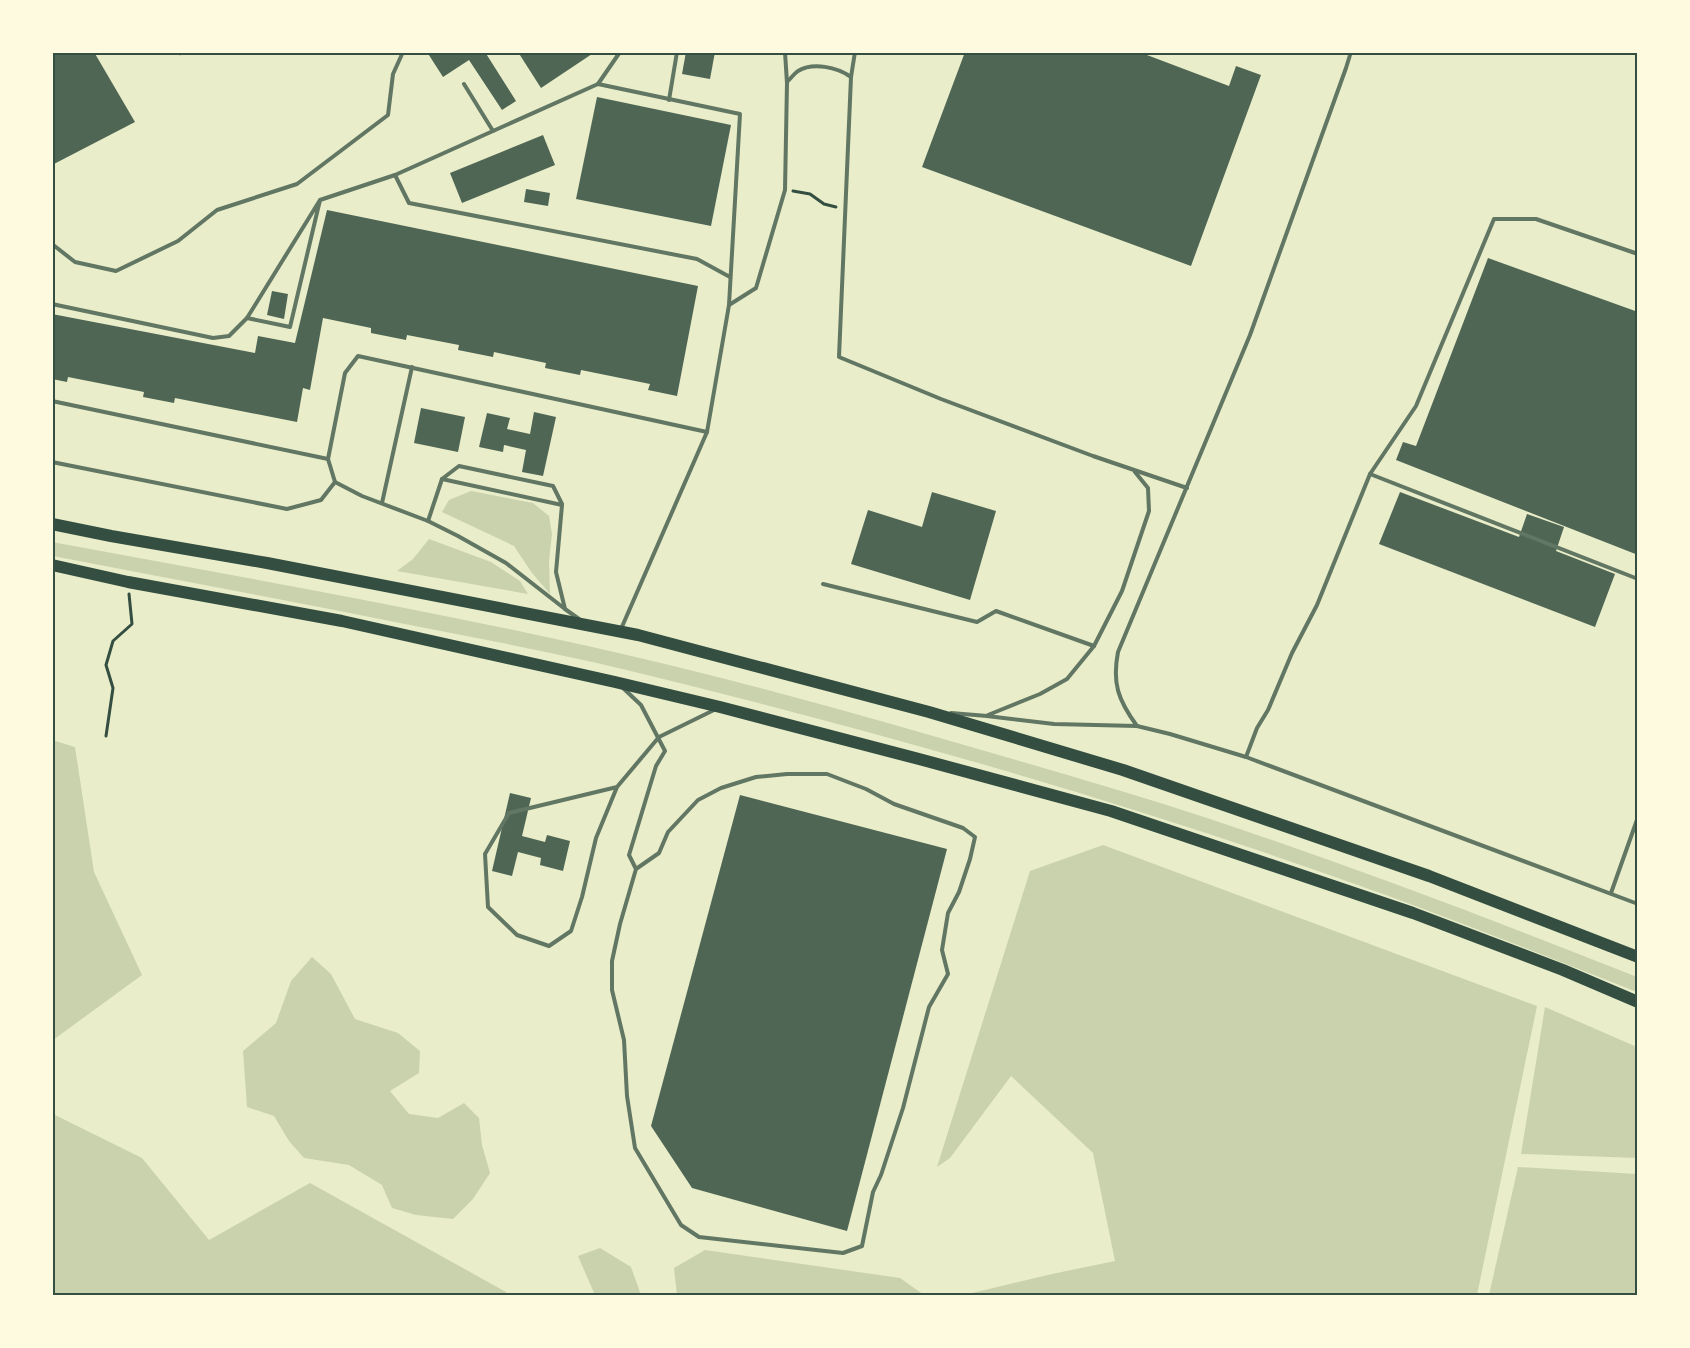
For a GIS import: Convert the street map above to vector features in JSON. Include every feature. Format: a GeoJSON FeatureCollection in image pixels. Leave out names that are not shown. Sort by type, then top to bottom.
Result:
{"type":"FeatureCollection","features":[{"type":"Feature","properties":{"kind":"main road"},"geometry":{"type":"LineString","coordinates":[[52,524],[620,631],[929,712],[1124,770],[1429,876],[1638,957]]}},
{"type":"Feature","properties":{"kind":"main road"},"geometry":{"type":"LineString","coordinates":[[52,566],[342,621],[720,707],[930,762],[1111,812],[1413,913],[1563,970],[1638,1002]]}},
{"type":"Feature","properties":{"kind":"lane"},"geometry":{"type":"LineString","coordinates":[[52,244],[75,262],[116,271],[178,241],[217,210],[297,184],[388,115],[393,74],[403,52]]}},
{"type":"Feature","properties":{"kind":"lane"},"geometry":{"type":"LineString","coordinates":[[52,304],[213,338],[229,336],[247,318],[320,200],[395,175],[598,84],[620,52]]}},
{"type":"Feature","properties":{"kind":"lane"},"geometry":{"type":"LineString","coordinates":[[669,100],[677,52]]}},
{"type":"Feature","properties":{"kind":"lane"},"geometry":{"type":"LineString","coordinates":[[729,305],[756,288],[785,190],[787,83],[785,52]]}},
{"type":"Feature","properties":{"kind":"lane"},"geometry":{"type":"LineString","coordinates":[[855,52],[851,77],[838,355],[840,359],[1135,471],[1187,488]]}},
{"type":"Feature","properties":{"kind":"lane"},"geometry":{"type":"LineString","coordinates":[[1137,726],[1123,707],[1116,684],[1115,668],[1118,652],[1250,335],[1346,68],[1350,55],[1348,52]]}},
{"type":"Feature","properties":{"kind":"lane"},"geometry":{"type":"LineString","coordinates":[[787,83],[797,72],[811,67],[842,70],[851,77]]}},
{"type":"Feature","properties":{"kind":"lane"},"geometry":{"type":"LineString","coordinates":[[464,84],[493,131]]}},
{"type":"Feature","properties":{"kind":"lane"},"geometry":{"type":"LineString","coordinates":[[598,84],[740,114],[729,305],[707,432],[620,631]]}},
{"type":"Feature","properties":{"kind":"lane"},"geometry":{"type":"LineString","coordinates":[[395,175],[408,203],[697,260],[730,277]]}},
{"type":"Feature","properties":{"kind":"lane"},"geometry":{"type":"LineString","coordinates":[[247,318],[290,327],[320,200]]}},
{"type":"Feature","properties":{"kind":"lane"},"geometry":{"type":"LineString","coordinates":[[1246,757],[1292,653],[1317,605],[1370,474],[1416,406],[1494,219],[1536,219],[1638,254]]}},
{"type":"Feature","properties":{"kind":"lane"},"geometry":{"type":"LineString","coordinates":[[590,626],[506,563],[458,536],[334,482],[328,459],[345,373],[358,356],[707,432]]}},
{"type":"Feature","properties":{"kind":"lane"},"geometry":{"type":"LineString","coordinates":[[382,503],[412,367]]}},
{"type":"Feature","properties":{"kind":"lane"},"geometry":{"type":"LineString","coordinates":[[52,401],[328,459]]}},
{"type":"Feature","properties":{"kind":"lane"},"geometry":{"type":"LineString","coordinates":[[52,462],[287,508],[321,500],[334,482]]}},
{"type":"Feature","properties":{"kind":"lane"},"geometry":{"type":"LineString","coordinates":[[428,521],[442,479],[459,466],[553,486],[562,505],[556,572],[565,609]]}},
{"type":"Feature","properties":{"kind":"lane"},"geometry":{"type":"LineString","coordinates":[[987,716],[1040,694],[1067,679],[1094,646],[1122,591],[1149,511],[1148,488],[1135,471]]}},
{"type":"Feature","properties":{"kind":"lane"},"geometry":{"type":"LineString","coordinates":[[1370,474],[1638,579]]}},
{"type":"Feature","properties":{"kind":"lane"},"geometry":{"type":"LineString","coordinates":[[442,479],[562,505]]}},
{"type":"Feature","properties":{"kind":"lane"},"geometry":{"type":"LineString","coordinates":[[823,584],[977,622],[996,611],[1094,646]]}},
{"type":"Feature","properties":{"kind":"lane"},"geometry":{"type":"LineString","coordinates":[[615,682],[641,705],[665,751],[656,766],[629,855],[636,869],[612,961],[612,990],[624,1040],[627,1096],[635,1148],[681,1225],[699,1237],[843,1253],[862,1246],[873,1192],[881,1175],[903,1108],[929,1006],[948,974],[942,950],[948,913],[959,892],[975,837],[963,828],[894,804],[866,789],[827,774],[756,777],[722,788],[698,800],[668,832],[659,853],[636,869]]}},
{"type":"Feature","properties":{"kind":"lane"},"geometry":{"type":"LineString","coordinates":[[617,787],[509,813],[485,854],[488,907],[517,935],[549,946],[571,931],[596,838],[617,787],[659,737],[720,707]]}},
{"type":"Feature","properties":{"kind":"lane"},"geometry":{"type":"LineString","coordinates":[[929,712],[1054,724],[1137,726],[1246,757],[1638,904]]}},
{"type":"Feature","properties":{"kind":"lane"},"geometry":{"type":"LineString","coordinates":[[1611,893],[1638,817]]}},
{"type":"Feature","properties":{"kind":"path"},"geometry":{"type":"LineString","coordinates":[[785,190],[810,194],[824,204],[846,209]]}},
{"type":"Feature","properties":{"kind":"path"},"geometry":{"type":"LineString","coordinates":[[106,736],[113,688],[106,665],[113,640],[132,624],[128,582]]}},
{"type":"Feature","properties":{"kind":"green space"},"geometry":{"type":"Polygon","coordinates":[[[471,491],[533,503],[549,516],[552,534],[549,561],[550,594],[514,546],[442,512],[449,500],[471,491]]]}},
{"type":"Feature","properties":{"kind":"green space"},"geometry":{"type":"Polygon","coordinates":[[[429,539],[491,562],[520,581],[528,594],[397,571],[413,559],[429,539]]]}},
{"type":"Feature","properties":{"kind":"green space"},"geometry":{"type":"Polygon","coordinates":[[[52,542],[510,629],[661,663],[899,726],[1176,808],[1372,875],[1637,977],[1637,992],[1447,918],[1286,860],[993,767],[696,687],[597,663],[53,556],[52,542]]]}},
{"type":"Feature","properties":{"kind":"green space"},"geometry":{"type":"Polygon","coordinates":[[[52,740],[75,747],[94,872],[142,975],[53,1040],[52,740]]]}},
{"type":"Feature","properties":{"kind":"green space"},"geometry":{"type":"Polygon","coordinates":[[[1103,845],[1537,1006],[1477,1295],[964,1295],[1115,1261],[1093,1153],[1011,1076],[950,1158],[937,1167],[1030,871],[1103,845]]]}},
{"type":"Feature","properties":{"kind":"green space"},"geometry":{"type":"Polygon","coordinates":[[[312,957],[331,974],[355,1019],[398,1033],[420,1051],[419,1073],[390,1091],[409,1114],[438,1118],[464,1103],[479,1118],[482,1145],[490,1173],[473,1199],[453,1219],[416,1215],[392,1208],[382,1185],[349,1165],[304,1158],[289,1141],[274,1116],[247,1107],[243,1051],[276,1023],[291,981],[312,957]]]}},
{"type":"Feature","properties":{"kind":"green space"},"geometry":{"type":"Polygon","coordinates":[[[1545,1007],[1637,1047],[1637,1158],[1521,1154],[1545,1007]]]}},
{"type":"Feature","properties":{"kind":"green space"},"geometry":{"type":"Polygon","coordinates":[[[53,1114],[142,1158],[209,1240],[310,1183],[506,1292],[506,1295],[53,1295],[53,1114]]]}},
{"type":"Feature","properties":{"kind":"green space"},"geometry":{"type":"Polygon","coordinates":[[[1518,1167],[1637,1174],[1637,1295],[1489,1295],[1518,1167]]]}},
{"type":"Feature","properties":{"kind":"green space"},"geometry":{"type":"Polygon","coordinates":[[[600,1248],[631,1267],[641,1295],[595,1295],[578,1256],[600,1248]]]}},
{"type":"Feature","properties":{"kind":"green space"},"geometry":{"type":"Polygon","coordinates":[[[705,1250],[900,1278],[924,1295],[677,1295],[674,1268],[705,1250]]]}},
{"type":"Feature","properties":{"kind":"building"},"geometry":{"type":"Polygon","coordinates":[[[52,52],[94,52],[135,122],[52,165],[52,52]]]}},
{"type":"Feature","properties":{"kind":"building"},"geometry":{"type":"Polygon","coordinates":[[[427,52],[485,52],[516,101],[502,110],[469,60],[443,77],[427,52]]]}},
{"type":"Feature","properties":{"kind":"building"},"geometry":{"type":"Polygon","coordinates":[[[518,52],[595,52],[541,88],[518,52]]]}},
{"type":"Feature","properties":{"kind":"building"},"geometry":{"type":"Polygon","coordinates":[[[686,52],[715,52],[710,79],[682,74],[686,52]]]}},
{"type":"Feature","properties":{"kind":"building"},"geometry":{"type":"Polygon","coordinates":[[[965,52],[1139,52],[1229,86],[1236,66],[1261,75],[1191,266],[922,167],[965,52]]]}},
{"type":"Feature","properties":{"kind":"building"},"geometry":{"type":"Polygon","coordinates":[[[597,97],[731,125],[711,226],[576,199],[597,97]]]}},
{"type":"Feature","properties":{"kind":"building"},"geometry":{"type":"Polygon","coordinates":[[[543,135],[555,165],[462,203],[450,173],[543,135]]]}},
{"type":"Feature","properties":{"kind":"building"},"geometry":{"type":"Polygon","coordinates":[[[526,189],[550,193],[548,206],[524,202],[526,189]]]}},
{"type":"Feature","properties":{"kind":"building"},"geometry":{"type":"Polygon","coordinates":[[[327,210],[698,286],[677,396],[648,390],[650,384],[581,370],[580,375],[545,368],[546,363],[494,352],[493,357],[458,350],[459,345],[407,335],[406,340],[371,333],[371,328],[323,318],[310,390],[303,388],[297,422],[175,398],[174,403],[143,397],[144,392],[68,377],[67,382],[52,379],[52,314],[255,353],[258,336],[295,343],[327,210]]]}},
{"type":"Feature","properties":{"kind":"building"},"geometry":{"type":"Polygon","coordinates":[[[1488,258],[1638,312],[1638,555],[1396,460],[1403,442],[1416,446],[1488,258]]]}},
{"type":"Feature","properties":{"kind":"building"},"geometry":{"type":"Polygon","coordinates":[[[272,291],[288,294],[284,319],[267,315],[272,291]]]}},
{"type":"Feature","properties":{"kind":"building"},"geometry":{"type":"Polygon","coordinates":[[[421,408],[465,417],[458,452],[414,443],[421,408]]]}},
{"type":"Feature","properties":{"kind":"building"},"geometry":{"type":"Polygon","coordinates":[[[534,412],[556,417],[543,476],[522,472],[526,450],[504,445],[503,452],[479,447],[487,413],[510,418],[507,429],[530,434],[534,412]]]}},
{"type":"Feature","properties":{"kind":"building"},"geometry":{"type":"Polygon","coordinates":[[[932,492],[996,511],[970,600],[851,564],[868,510],[922,527],[932,492]]]}},
{"type":"Feature","properties":{"kind":"building"},"geometry":{"type":"Polygon","coordinates":[[[1400,492],[1519,537],[1527,514],[1564,527],[1556,551],[1615,574],[1595,627],[1379,544],[1400,492]]]}},
{"type":"Feature","properties":{"kind":"building"},"geometry":{"type":"Polygon","coordinates":[[[510,793],[531,798],[522,836],[545,842],[547,835],[570,841],[563,871],[540,865],[541,858],[518,852],[512,876],[492,871],[510,793]]]}},
{"type":"Feature","properties":{"kind":"building"},"geometry":{"type":"Polygon","coordinates":[[[740,795],[947,849],[847,1231],[692,1188],[651,1126],[740,795]]]}}]}
